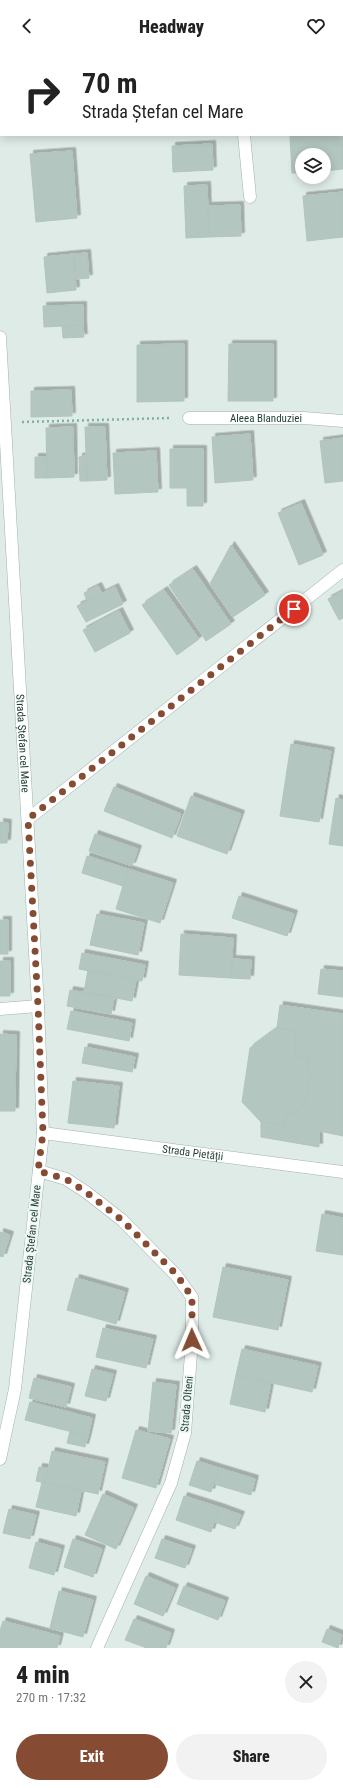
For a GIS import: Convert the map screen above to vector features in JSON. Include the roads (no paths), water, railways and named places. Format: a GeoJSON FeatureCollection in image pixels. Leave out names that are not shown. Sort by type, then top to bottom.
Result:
{"type":"FeatureCollection","features":[{"type":"Feature","properties":{"kind":"street"},"geometry":{"type":"LineString","coordinates":[[244,136],[250,197]]}},
{"type":"Feature","properties":{"kind":"street","name":"Strada Ștefan cel Mare"},"geometry":{"type":"LineString","coordinates":[[0,337],[28,819],[43,1133],[15,1389],[0,1459]]}},
{"type":"Feature","properties":{"kind":"street","name":"Aleea Blanduziei"},"geometry":{"type":"LineString","coordinates":[[189,418],[304,418],[343,421]]}},
{"type":"Feature","properties":{"kind":"street"},"geometry":{"type":"LineString","coordinates":[[28,819],[343,570]]}},
{"type":"Feature","properties":{"kind":"street"},"geometry":{"type":"LineString","coordinates":[[0,1010],[38,1006]]}},
{"type":"Feature","properties":{"kind":"street","name":"Strada Pietății"},"geometry":{"type":"LineString","coordinates":[[43,1133],[343,1172]]}},
{"type":"Feature","properties":{"kind":"street","name":"Strada Olteni"},"geometry":{"type":"LineString","coordinates":[[38,1171],[66,1179],[86,1192],[122,1220],[176,1274],[192,1297],[192,1340],[186,1433],[171,1483],[97,1648]]}}]}
